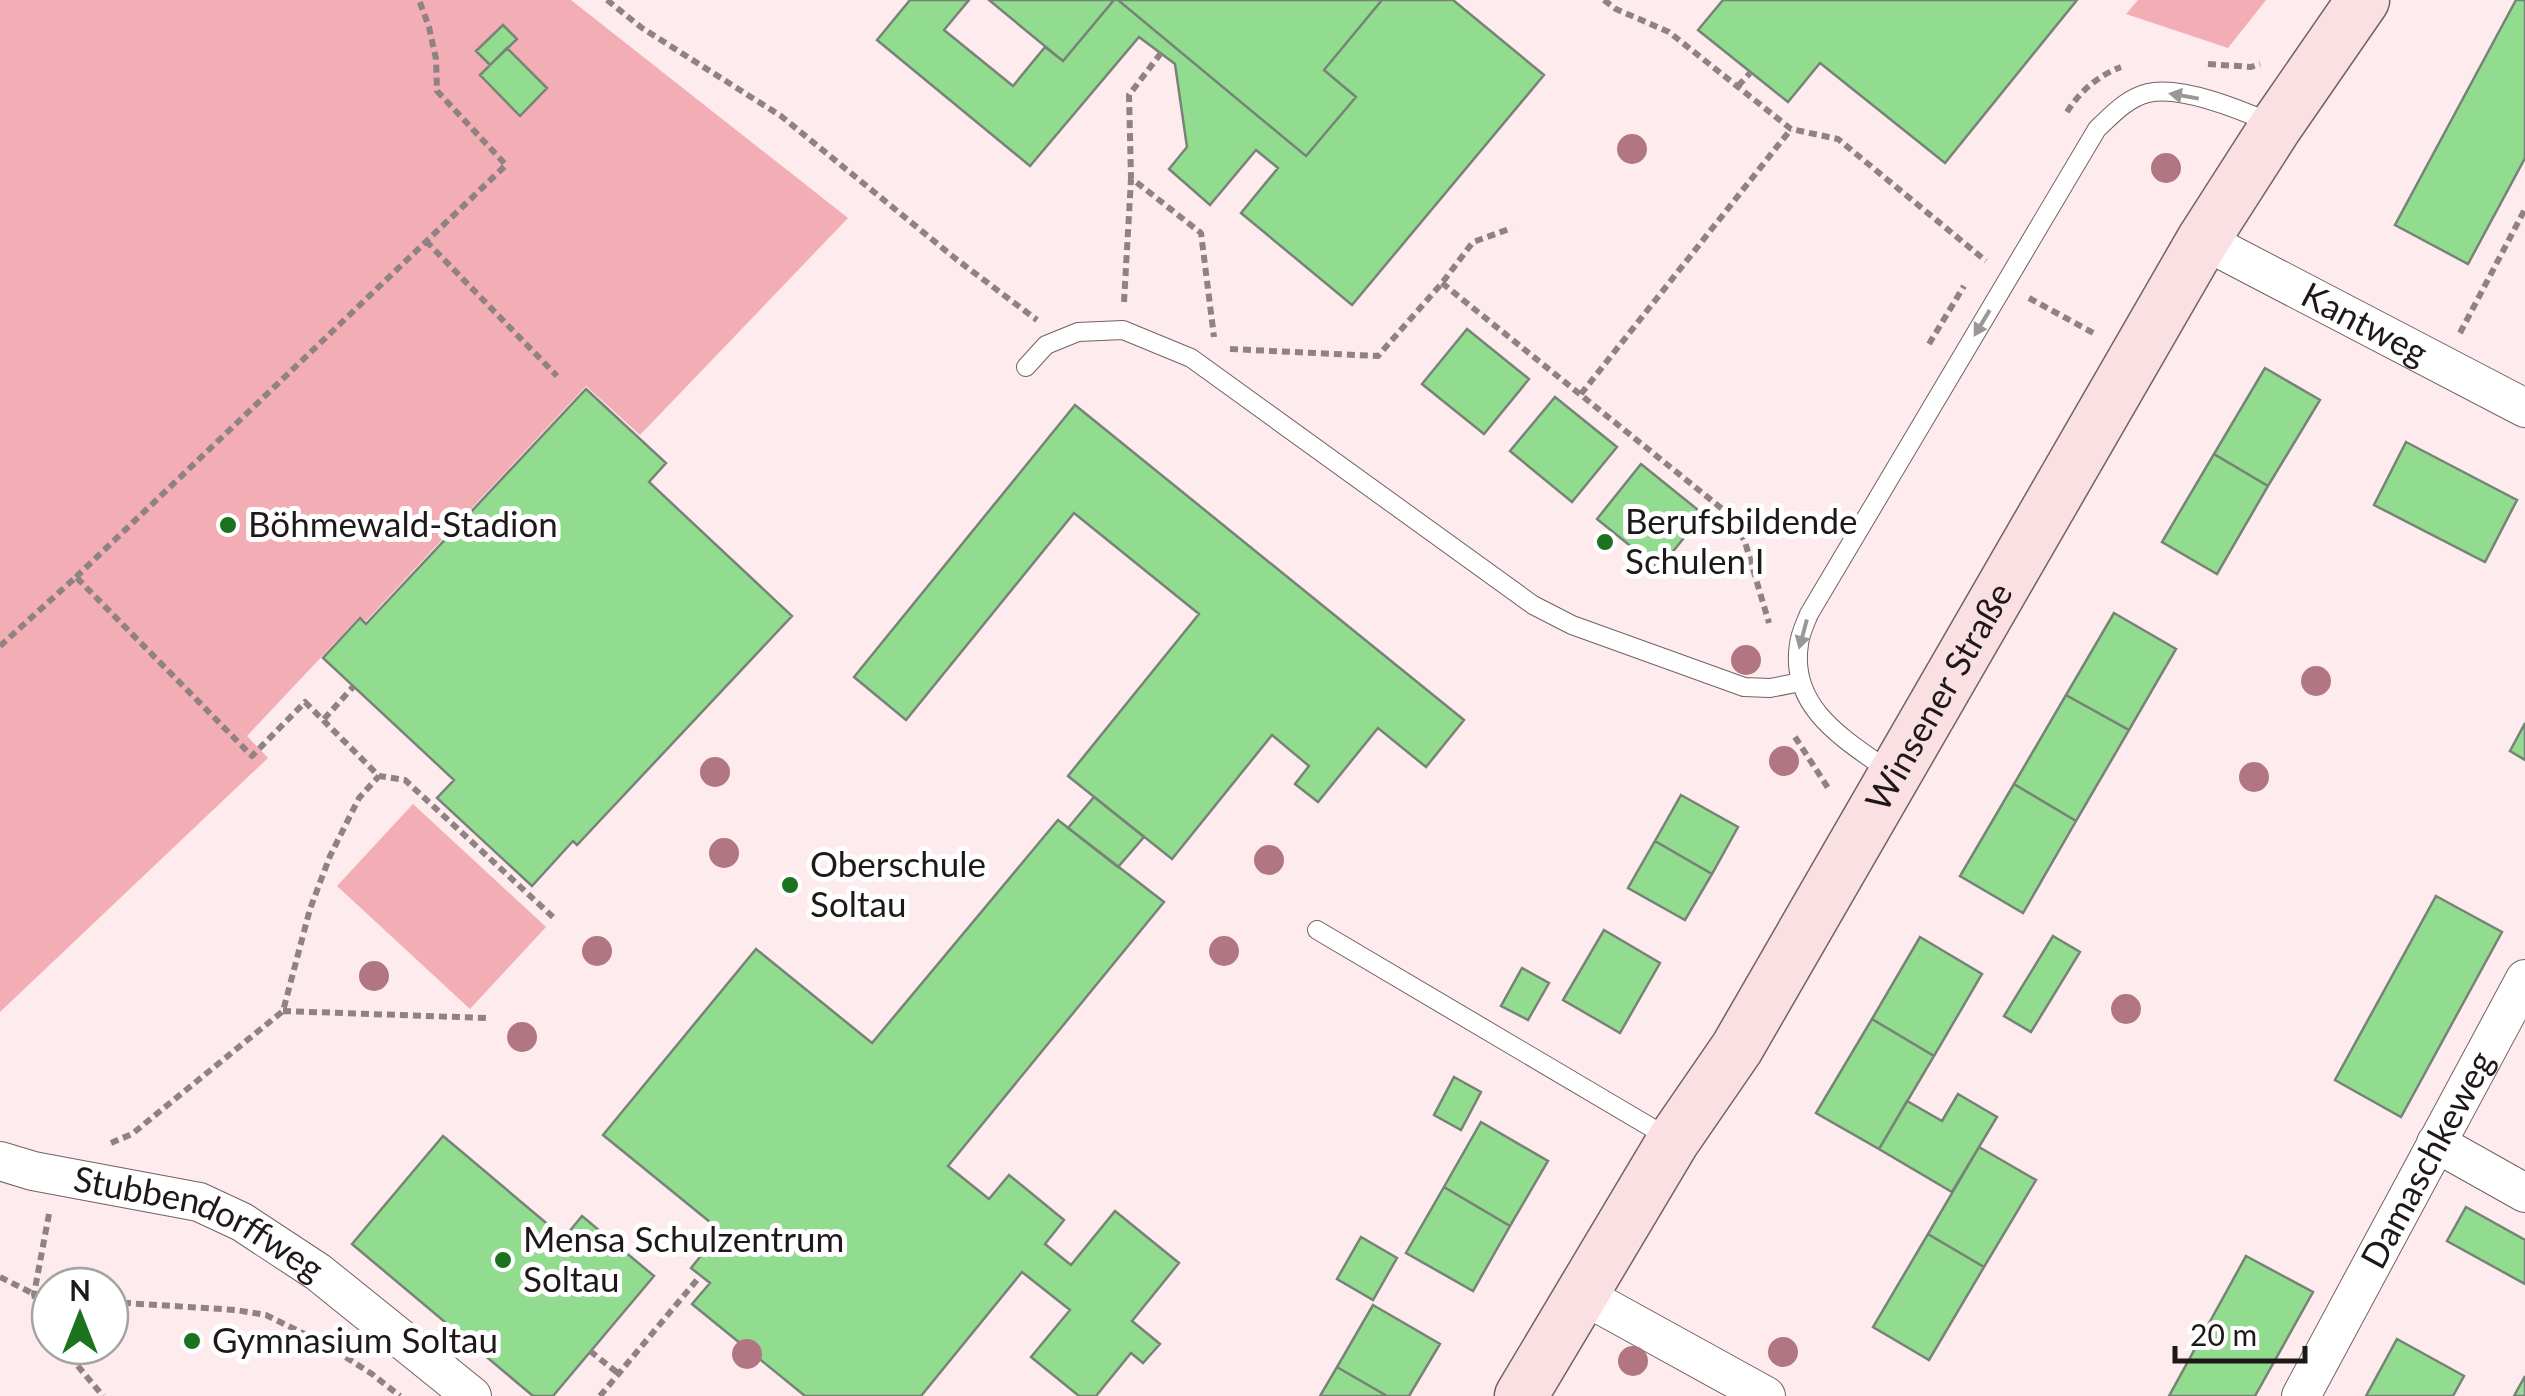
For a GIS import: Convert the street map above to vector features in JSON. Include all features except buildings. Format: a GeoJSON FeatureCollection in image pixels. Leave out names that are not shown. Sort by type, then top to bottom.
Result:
{"type":"FeatureCollection","features":[{"type":"Feature","properties":{"kind":"main road","name":"Winsener Straße"},"geometry":{"type":"LineString","coordinates":[[1521,1396],[1673,1141],[1737,1048],[2203,240],[2364,0]]}},
{"type":"Feature","properties":{"kind":"street","name":"Kantweg"},"geometry":{"type":"LineString","coordinates":[[2203,240],[2525,408]]}},
{"type":"Feature","properties":{"kind":"street","name":"Damaschkeweg"},"geometry":{"type":"LineString","coordinates":[[2300,1396],[2525,978]]}},
{"type":"Feature","properties":{"kind":"street"},"geometry":{"type":"LineString","coordinates":[[2436,1144],[2525,1193]]}},
{"type":"Feature","properties":{"kind":"street","name":"Stubbendorffweg"},"geometry":{"type":"LineString","coordinates":[[0,1160],[56,1175],[199,1202],[242,1222],[318,1272],[472,1396]]}},
{"type":"Feature","properties":{"kind":"street"},"geometry":{"type":"LineString","coordinates":[[1581,1294],[1766,1396]]}},
{"type":"Feature","properties":{"kind":"lane"},"geometry":{"type":"LineString","coordinates":[[1894,774],[1820,718],[1810,704],[1801,682],[1798,642],[1808,614],[2097,129],[2119,107],[2148,93],[2180,93],[2240,109],[2276,126]]}},
{"type":"Feature","properties":{"kind":"lane"},"geometry":{"type":"LineString","coordinates":[[1026,367],[1046,345],[1078,332],[1122,330],[1191,358],[1533,606],[1572,625],[1744,687],[1770,688],[1801,682]]}},
{"type":"Feature","properties":{"kind":"lane"},"geometry":{"type":"LineString","coordinates":[[1317,930],[1673,1141]]}},
{"type":"Feature","properties":{"kind":"path"},"geometry":{"type":"LineString","coordinates":[[0,646],[76,578],[506,164],[438,91],[436,59],[419,0]]}},
{"type":"Feature","properties":{"kind":"path"},"geometry":{"type":"LineString","coordinates":[[607,0],[642,28],[781,116],[956,259],[1062,338]]}},
{"type":"Feature","properties":{"kind":"path"},"geometry":{"type":"LineString","coordinates":[[1604,0],[1616,10],[1668,32],[1791,128],[1838,140],[1982,256],[2004,285],[2135,358]]}},
{"type":"Feature","properties":{"kind":"path"},"geometry":{"type":"LineString","coordinates":[[1122,330],[1131,178],[1129,95],[1161,53]]}},
{"type":"Feature","properties":{"kind":"path"},"geometry":{"type":"LineString","coordinates":[[1738,86],[1750,72]]}},
{"type":"Feature","properties":{"kind":"path"},"geometry":{"type":"LineString","coordinates":[[1580,394],[1791,128]]}},
{"type":"Feature","properties":{"kind":"path"},"geometry":{"type":"LineString","coordinates":[[1131,178],[1202,233],[1216,348],[1378,356],[1473,242],[1512,228]]}},
{"type":"Feature","properties":{"kind":"path"},"geometry":{"type":"LineString","coordinates":[[2443,365],[2525,209]]}},
{"type":"Feature","properties":{"kind":"path"},"geometry":{"type":"LineString","coordinates":[[426,241],[557,376]]}},
{"type":"Feature","properties":{"kind":"path"},"geometry":{"type":"LineString","coordinates":[[1442,283],[1730,516],[1745,542],[1769,624]]}},
{"type":"Feature","properties":{"kind":"path"},"geometry":{"type":"LineString","coordinates":[[76,578],[252,756],[305,702],[378,776],[406,780],[554,918]]}},
{"type":"Feature","properties":{"kind":"path"},"geometry":{"type":"LineString","coordinates":[[324,720],[353,687]]}},
{"type":"Feature","properties":{"kind":"path"},"geometry":{"type":"LineString","coordinates":[[114,1143],[132,1134],[283,1010],[310,908],[330,856],[360,798],[378,776]]}},
{"type":"Feature","properties":{"kind":"path"},"geometry":{"type":"LineString","coordinates":[[283,1010],[486,1018]]}},
{"type":"Feature","properties":{"kind":"path"},"geometry":{"type":"LineString","coordinates":[[39,1266],[56,1175]]}},
{"type":"Feature","properties":{"kind":"path"},"geometry":{"type":"LineString","coordinates":[[600,1396],[700,1275]]}},
{"type":"Feature","properties":{"kind":"path"},"geometry":{"type":"LineString","coordinates":[[0,1277],[30,1292]]}},
{"type":"Feature","properties":{"kind":"path"},"geometry":{"type":"LineString","coordinates":[[130,1303],[266,1315],[328,1345],[400,1396]]}},
{"type":"Feature","properties":{"kind":"path"},"geometry":{"type":"LineString","coordinates":[[590,1351],[618,1374]]}},
{"type":"Feature","properties":{"kind":"path"},"geometry":{"type":"LineString","coordinates":[[78,1366],[103,1396]]}},
{"type":"Feature","properties":{"kind":"shaded area","name":"Böhmewald-Stadion"},"geometry":{"type":"Polygon","coordinates":[[[0,0],[571,0],[848,218],[640,435],[586,386],[366,621],[359,617],[247,736],[268,758],[0,1012],[0,0]]]}},
{"type":"Feature","properties":{"kind":"shaded area"},"geometry":{"type":"Polygon","coordinates":[[[2138,0],[2266,0],[2228,48],[2126,14],[2138,0]]]}},
{"type":"Feature","properties":{"kind":"shaded area"},"geometry":{"type":"Polygon","coordinates":[[[413,804],[546,927],[470,1009],[337,886],[413,804]]]}},
{"type":"Feature","properties":{"kind":"place","name":"Böhmewald-Stadion"},"geometry":{"type":"Point","coordinates":[228,525]}},
{"type":"Feature","properties":{"kind":"place","name":"Berufsbildende Schulen I"},"geometry":{"type":"Point","coordinates":[1605,542]}},
{"type":"Feature","properties":{"kind":"place","name":"Oberschule Soltau"},"geometry":{"type":"Point","coordinates":[790,885]}},
{"type":"Feature","properties":{"kind":"place","name":"Mensa Schulzentrum Soltau"},"geometry":{"type":"Point","coordinates":[503,1260]}},
{"type":"Feature","properties":{"kind":"place","name":"Gymnasium Soltau"},"geometry":{"type":"Point","coordinates":[192,1341]}}]}
